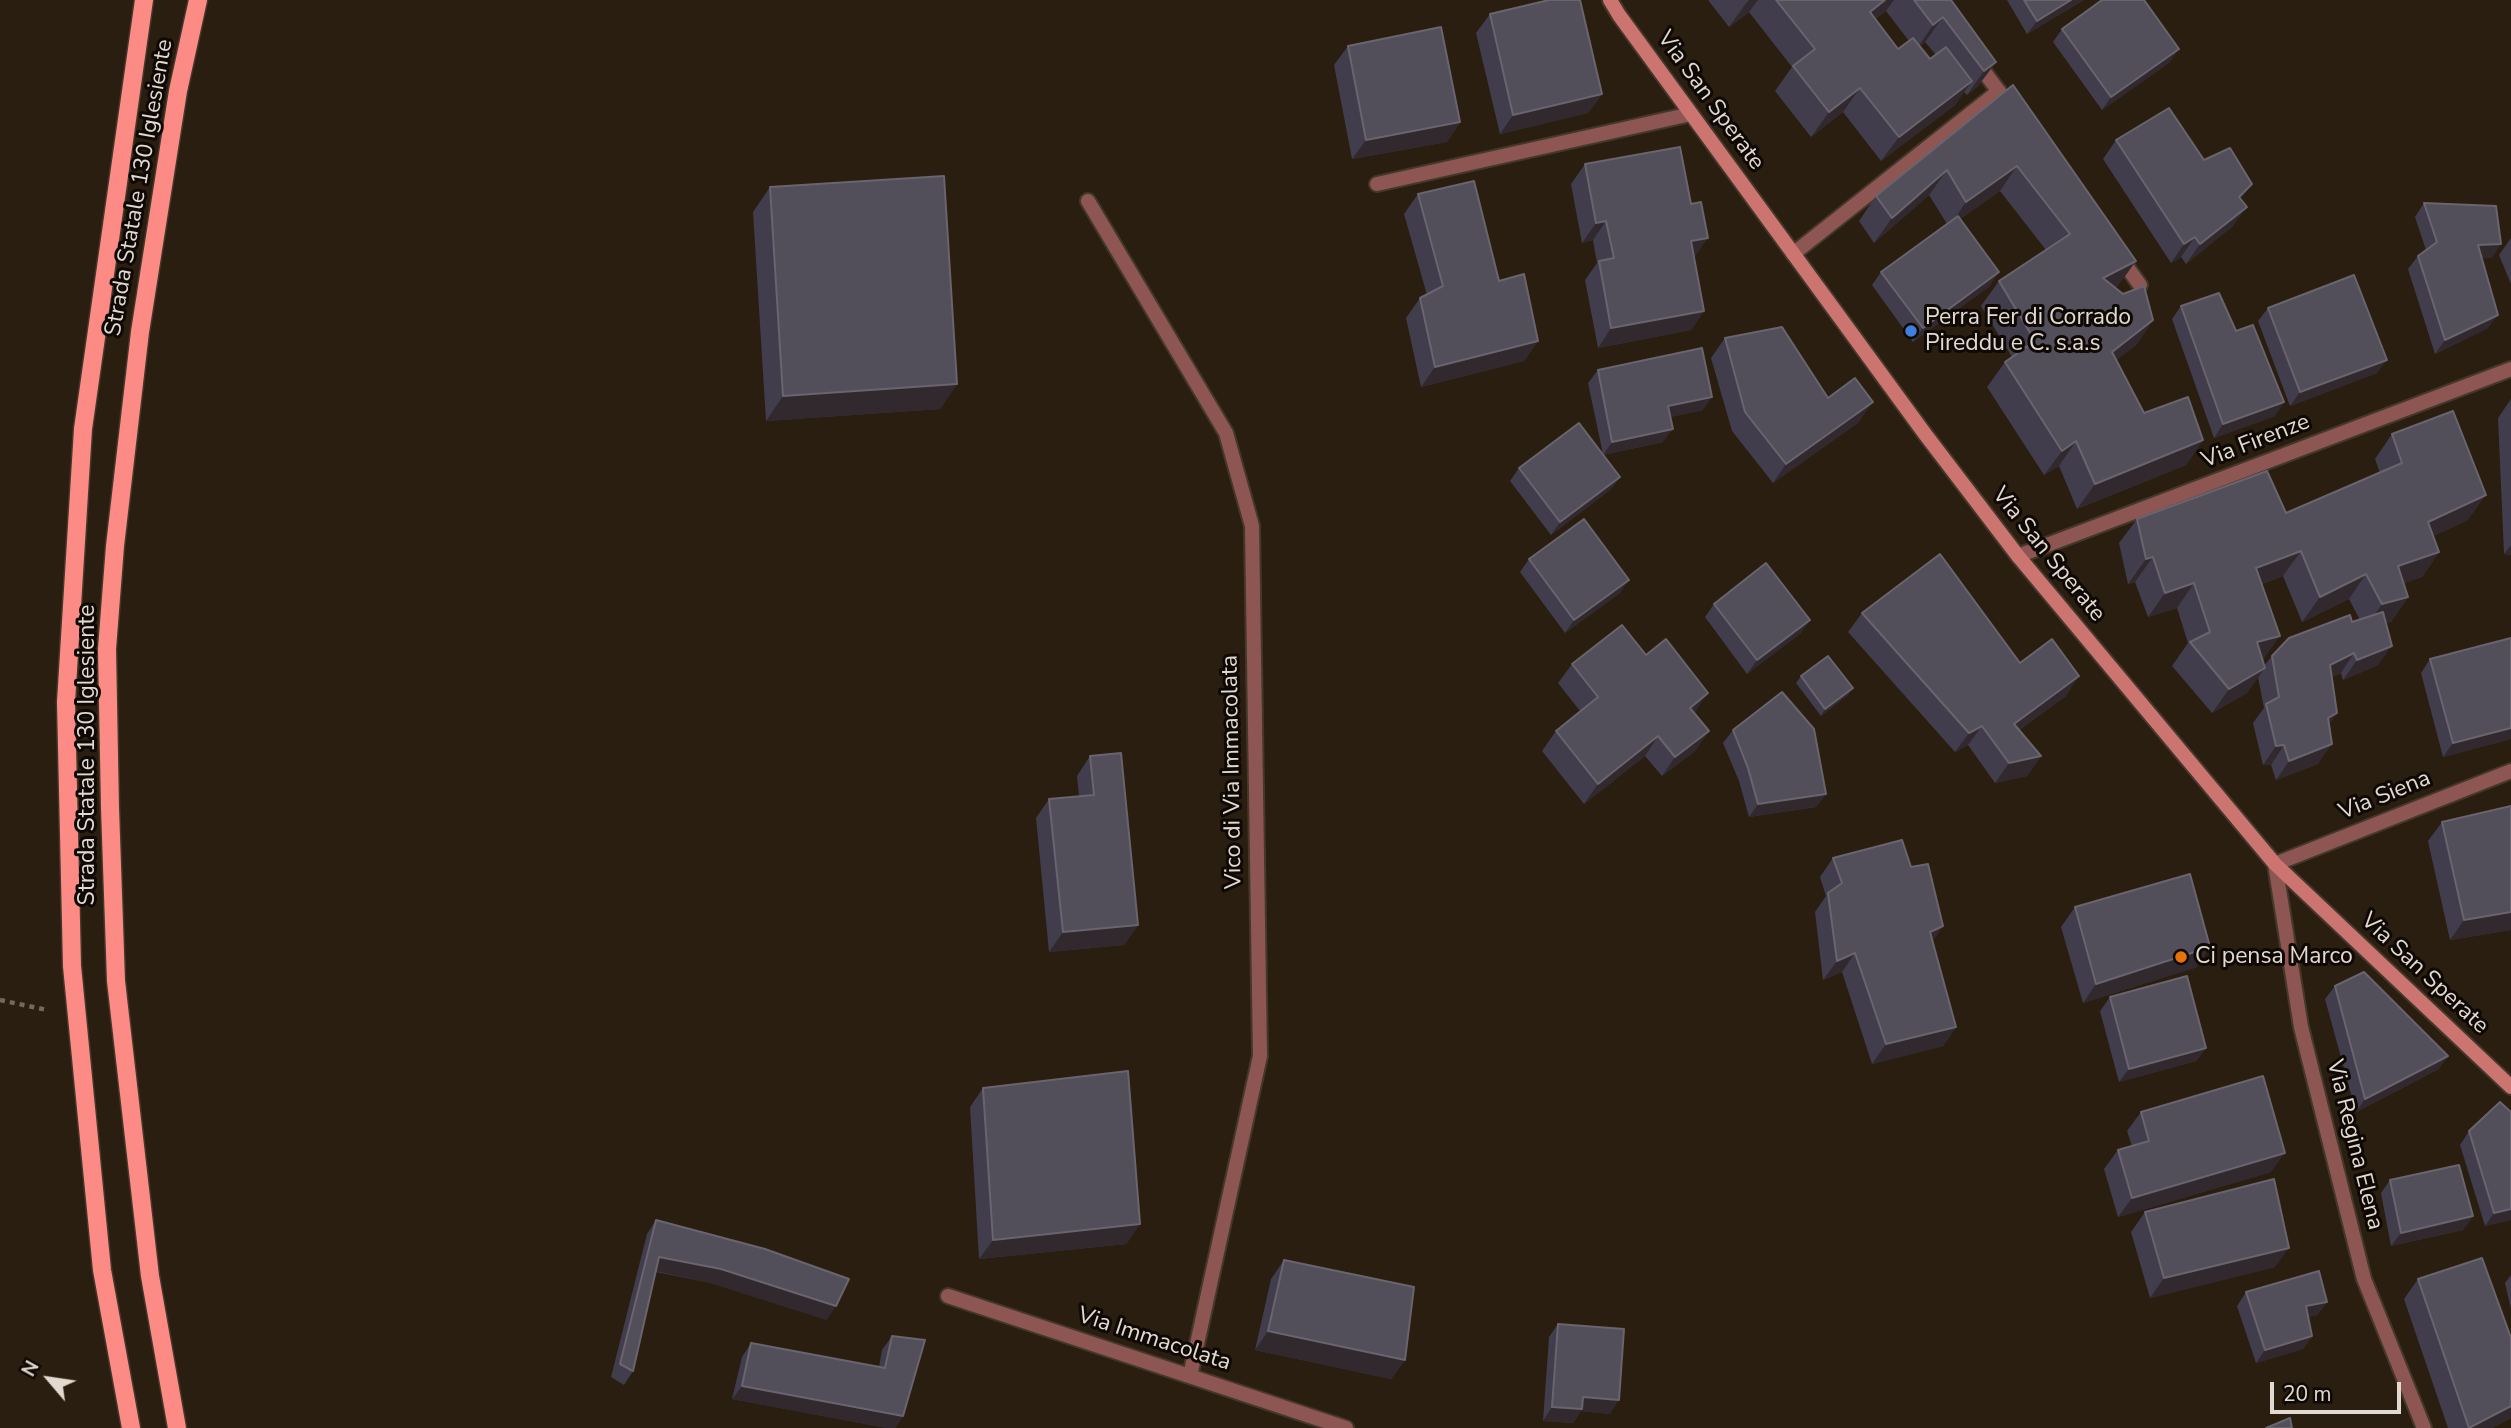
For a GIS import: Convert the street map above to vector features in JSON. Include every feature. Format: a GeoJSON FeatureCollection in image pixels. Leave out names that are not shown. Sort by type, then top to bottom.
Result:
{"type":"FeatureCollection","features":[{"type":"Feature","properties":{"kind":"main road","name":"Strada Statale 130 Iglesiente"},"geometry":{"type":"LineString","coordinates":[[131,1428],[102,1270],[72,966],[66,702],[83,429],[144,0]]}},
{"type":"Feature","properties":{"kind":"main road","name":"Strada Statale 130 Iglesiente"},"geometry":{"type":"LineString","coordinates":[[177,1428],[150,1276],[116,981],[107,649],[115,546],[140,332],[178,91],[198,0]]}},
{"type":"Feature","properties":{"kind":"street","name":"Via San Sperate"},"geometry":{"type":"LineString","coordinates":[[1610,0],[1925,435],[2018,556],[2275,864],[2511,1087]]}},
{"type":"Feature","properties":{"kind":"street"},"geometry":{"type":"LineString","coordinates":[[1969,51],[2022,124]]}},
{"type":"Feature","properties":{"kind":"street"},"geometry":{"type":"LineString","coordinates":[[1793,254],[1999,91]]}},
{"type":"Feature","properties":{"kind":"street"},"geometry":{"type":"LineString","coordinates":[[1377,184],[1691,114]]}},
{"type":"Feature","properties":{"kind":"street","name":"Vico di Via Immacolata"},"geometry":{"type":"LineString","coordinates":[[1088,201],[1226,433],[1252,526],[1260,1056],[1190,1376]]}},
{"type":"Feature","properties":{"kind":"street"},"geometry":{"type":"LineString","coordinates":[[2109,242],[2140,285]]}},
{"type":"Feature","properties":{"kind":"street","name":"Via Firenze"},"geometry":{"type":"LineString","coordinates":[[2018,556],[2511,369]]}},
{"type":"Feature","properties":{"kind":"street","name":"Via Siena"},"geometry":{"type":"LineString","coordinates":[[2275,864],[2511,771]]}},
{"type":"Feature","properties":{"kind":"street","name":"Via Regina Elena"},"geometry":{"type":"LineString","coordinates":[[2275,864],[2301,1027],[2364,1279],[2424,1428]]}},
{"type":"Feature","properties":{"kind":"street","name":"Via Immacolata"},"geometry":{"type":"LineString","coordinates":[[948,1296],[1346,1428]]}},
{"type":"Feature","properties":{"kind":"path"},"geometry":{"type":"LineString","coordinates":[[0,1000],[77,1017]]}},
{"type":"Feature","properties":{"kind":"building"},"geometry":{"type":"Polygon","coordinates":[[[1549,0],[1580,0],[1602,94],[1513,115],[1490,14],[1549,0]]]}},
{"type":"Feature","properties":{"kind":"building"},"geometry":{"type":"Polygon","coordinates":[[[1776,0],[1885,0],[1870,12],[1898,49],[1913,38],[1930,59],[1946,47],[1972,81],[1899,137],[1860,88],[1829,112],[1793,66],[1815,49],[1776,0]]]}},
{"type":"Feature","properties":{"kind":"building"},"geometry":{"type":"Polygon","coordinates":[[[1914,0],[1951,0],[1996,62],[1984,71],[1943,17],[1933,25],[1914,0]]]}},
{"type":"Feature","properties":{"kind":"building"},"geometry":{"type":"Polygon","coordinates":[[[2024,0],[2071,0],[2037,21],[2024,0]]]}},
{"type":"Feature","properties":{"kind":"building"},"geometry":{"type":"Polygon","coordinates":[[[2102,0],[2144,0],[2179,49],[2111,97],[2062,29],[2102,0]]]}},
{"type":"Feature","properties":{"kind":"building"},"geometry":{"type":"Polygon","coordinates":[[[1441,27],[1460,122],[1366,140],[1348,46],[1441,27]]]}},
{"type":"Feature","properties":{"kind":"building"},"geometry":{"type":"Polygon","coordinates":[[[2013,85],[2136,261],[2103,278],[2123,294],[2144,286],[2153,320],[2112,352],[2144,413],[2188,397],[2203,440],[2095,484],[2076,441],[2062,451],[2005,362],[2035,341],[1999,281],[2070,234],[2017,166],[1966,202],[1947,170],[1892,218],[1876,196],[2013,85]]]}},
{"type":"Feature","properties":{"kind":"building"},"geometry":{"type":"Polygon","coordinates":[[[2169,108],[2204,160],[2230,148],[2252,184],[2239,197],[2247,207],[2200,244],[2195,237],[2184,244],[2116,140],[2169,108]]]}},
{"type":"Feature","properties":{"kind":"building"},"geometry":{"type":"Polygon","coordinates":[[[1680,147],[1691,204],[1701,202],[1708,238],[1691,241],[1704,311],[1611,328],[1599,261],[1614,258],[1606,221],[1596,223],[1585,164],[1680,147]]]}},
{"type":"Feature","properties":{"kind":"building"},"geometry":{"type":"Polygon","coordinates":[[[944,176],[957,384],[783,396],[770,187],[944,176]]]}},
{"type":"Feature","properties":{"kind":"building"},"geometry":{"type":"Polygon","coordinates":[[[1474,181],[1499,281],[1524,274],[1538,341],[1435,367],[1420,298],[1443,286],[1418,194],[1474,181]]]}},
{"type":"Feature","properties":{"kind":"building"},"geometry":{"type":"Polygon","coordinates":[[[2424,203],[2496,206],[2501,244],[2478,245],[2498,315],[2445,340],[2418,256],[2437,242],[2424,203]]]}},
{"type":"Feature","properties":{"kind":"building"},"geometry":{"type":"Polygon","coordinates":[[[1958,216],[1999,272],[1923,328],[1881,272],[1958,216]]]}},
{"type":"Feature","properties":{"kind":"building"},"geometry":{"type":"Polygon","coordinates":[[[2354,275],[2387,360],[2300,392],[2268,308],[2354,275]]]}},
{"type":"Feature","properties":{"kind":"building"},"geometry":{"type":"Polygon","coordinates":[[[2219,293],[2236,331],[2253,325],[2284,402],[2223,424],[2181,306],[2219,293]]]}},
{"type":"Feature","properties":{"kind":"building"},"geometry":{"type":"Polygon","coordinates":[[[1782,327],[1828,398],[1855,378],[1873,402],[1786,464],[1745,412],[1725,338],[1782,327]]]}},
{"type":"Feature","properties":{"kind":"building"},"geometry":{"type":"Polygon","coordinates":[[[1702,348],[1712,397],[1668,406],[1673,429],[1612,442],[1598,370],[1702,348]]]}},
{"type":"Feature","properties":{"kind":"building"},"geometry":{"type":"Polygon","coordinates":[[[2453,411],[2486,495],[2428,522],[2439,552],[2398,566],[2408,597],[2382,604],[2366,574],[2320,597],[2301,551],[2256,568],[2280,636],[2257,642],[2265,668],[2229,689],[2190,642],[2210,632],[2194,583],[2165,593],[2153,557],[2146,559],[2137,519],[2267,471],[2286,513],[2402,463],[2392,434],[2453,411]]]}},
{"type":"Feature","properties":{"kind":"building"},"geometry":{"type":"Polygon","coordinates":[[[1579,423],[1620,477],[1560,522],[1519,468],[1579,423]]]}},
{"type":"Feature","properties":{"kind":"building"},"geometry":{"type":"Polygon","coordinates":[[[1584,519],[1629,580],[1574,620],[1529,559],[1584,519]]]}},
{"type":"Feature","properties":{"kind":"building"},"geometry":{"type":"Polygon","coordinates":[[[1940,554],[2020,663],[2052,639],[2079,676],[2014,724],[2041,756],[2009,763],[1982,726],[1969,733],[1862,613],[1940,554]]]}},
{"type":"Feature","properties":{"kind":"building"},"geometry":{"type":"Polygon","coordinates":[[[1766,563],[1810,620],[1757,660],[1714,604],[1766,563]]]}},
{"type":"Feature","properties":{"kind":"building"},"geometry":{"type":"Polygon","coordinates":[[[2383,612],[2392,646],[2357,660],[2354,653],[2330,665],[2337,713],[2328,718],[2332,744],[2289,761],[2284,745],[2276,746],[2266,704],[2279,697],[2272,656],[2289,638],[2350,615],[2352,622],[2383,612]]]}},
{"type":"Feature","properties":{"kind":"building"},"geometry":{"type":"Polygon","coordinates":[[[1622,625],[1646,655],[1666,639],[1708,693],[1690,708],[1709,731],[1675,757],[1658,736],[1598,784],[1556,731],[1598,697],[1572,664],[1622,625]]]}},
{"type":"Feature","properties":{"kind":"building"},"geometry":{"type":"Polygon","coordinates":[[[2511,638],[2511,728],[2453,743],[2430,659],[2511,638]]]}},
{"type":"Feature","properties":{"kind":"building"},"geometry":{"type":"Polygon","coordinates":[[[1828,656],[1853,688],[1825,709],[1801,676],[1828,656]]]}},
{"type":"Feature","properties":{"kind":"building"},"geometry":{"type":"Polygon","coordinates":[[[1782,692],[1814,729],[1826,794],[1758,804],[1733,730],[1782,692]]]}},
{"type":"Feature","properties":{"kind":"building"},"geometry":{"type":"Polygon","coordinates":[[[1121,753],[1138,925],[1063,932],[1049,799],[1094,795],[1090,756],[1121,753]]]}},
{"type":"Feature","properties":{"kind":"building"},"geometry":{"type":"Polygon","coordinates":[[[2511,806],[2511,912],[2464,920],[2442,822],[2511,806]]]}},
{"type":"Feature","properties":{"kind":"building"},"geometry":{"type":"Polygon","coordinates":[[[1902,840],[1911,867],[1928,864],[1943,926],[1930,932],[1956,1027],[1886,1044],[1855,953],[1837,961],[1828,893],[1842,883],[1833,858],[1902,840]]]}},
{"type":"Feature","properties":{"kind":"building"},"geometry":{"type":"Polygon","coordinates":[[[2190,874],[2210,947],[2096,984],[2075,907],[2190,874]]]}},
{"type":"Feature","properties":{"kind":"building"},"geometry":{"type":"Polygon","coordinates":[[[2364,972],[2448,1056],[2365,1099],[2335,986],[2364,972]]]}},
{"type":"Feature","properties":{"kind":"building"},"geometry":{"type":"Polygon","coordinates":[[[2187,976],[2206,1048],[2129,1069],[2110,997],[2187,976]]]}},
{"type":"Feature","properties":{"kind":"building"},"geometry":{"type":"Polygon","coordinates":[[[1128,1071],[1140,1224],[993,1240],[983,1088],[1128,1071]]]}},
{"type":"Feature","properties":{"kind":"building"},"geometry":{"type":"Polygon","coordinates":[[[2263,1076],[2285,1153],[2132,1198],[2118,1150],[2149,1141],[2141,1112],[2263,1076]]]}},
{"type":"Feature","properties":{"kind":"building"},"geometry":{"type":"Polygon","coordinates":[[[2500,1102],[2511,1112],[2511,1209],[2494,1213],[2469,1131],[2500,1102]]]}},
{"type":"Feature","properties":{"kind":"building"},"geometry":{"type":"Polygon","coordinates":[[[2459,1165],[2473,1216],[2401,1233],[2390,1180],[2459,1165]]]}},
{"type":"Feature","properties":{"kind":"building"},"geometry":{"type":"Polygon","coordinates":[[[2274,1179],[2289,1248],[2164,1278],[2145,1212],[2274,1179]]]}},
{"type":"Feature","properties":{"kind":"building"},"geometry":{"type":"Polygon","coordinates":[[[656,1220],[765,1249],[849,1279],[836,1306],[721,1269],[659,1257],[633,1371],[620,1364],[656,1220]]]}},
{"type":"Feature","properties":{"kind":"building"},"geometry":{"type":"Polygon","coordinates":[[[2482,1258],[2511,1338],[2511,1406],[2469,1428],[2418,1279],[2482,1258]]]}},
{"type":"Feature","properties":{"kind":"building"},"geometry":{"type":"Polygon","coordinates":[[[1284,1260],[1414,1287],[1405,1360],[1268,1331],[1284,1260]]]}},
{"type":"Feature","properties":{"kind":"building"},"geometry":{"type":"Polygon","coordinates":[[[2319,1271],[2327,1302],[2306,1306],[2312,1336],[2265,1350],[2246,1292],[2319,1271]]]}},
{"type":"Feature","properties":{"kind":"building"},"geometry":{"type":"Polygon","coordinates":[[[1558,1324],[1624,1329],[1619,1400],[1583,1397],[1582,1409],[1552,1407],[1558,1324]]]}},
{"type":"Feature","properties":{"kind":"building"},"geometry":{"type":"Polygon","coordinates":[[[892,1336],[925,1340],[903,1416],[742,1386],[751,1343],[885,1368],[892,1336]]]}},
{"type":"Feature","properties":{"kind":"building"},"geometry":{"type":"Polygon","coordinates":[[[2290,1418],[2292,1428],[2266,1428],[2290,1418]]]}},
{"type":"Feature","properties":{"kind":"place","name":"Perra Fer di Corrado Pireddu e C. s.a.s"},"geometry":{"type":"Point","coordinates":[1911,331]}},
{"type":"Feature","properties":{"kind":"place","name":"Ci pensa Marco"},"geometry":{"type":"Point","coordinates":[2181,957]}}]}
